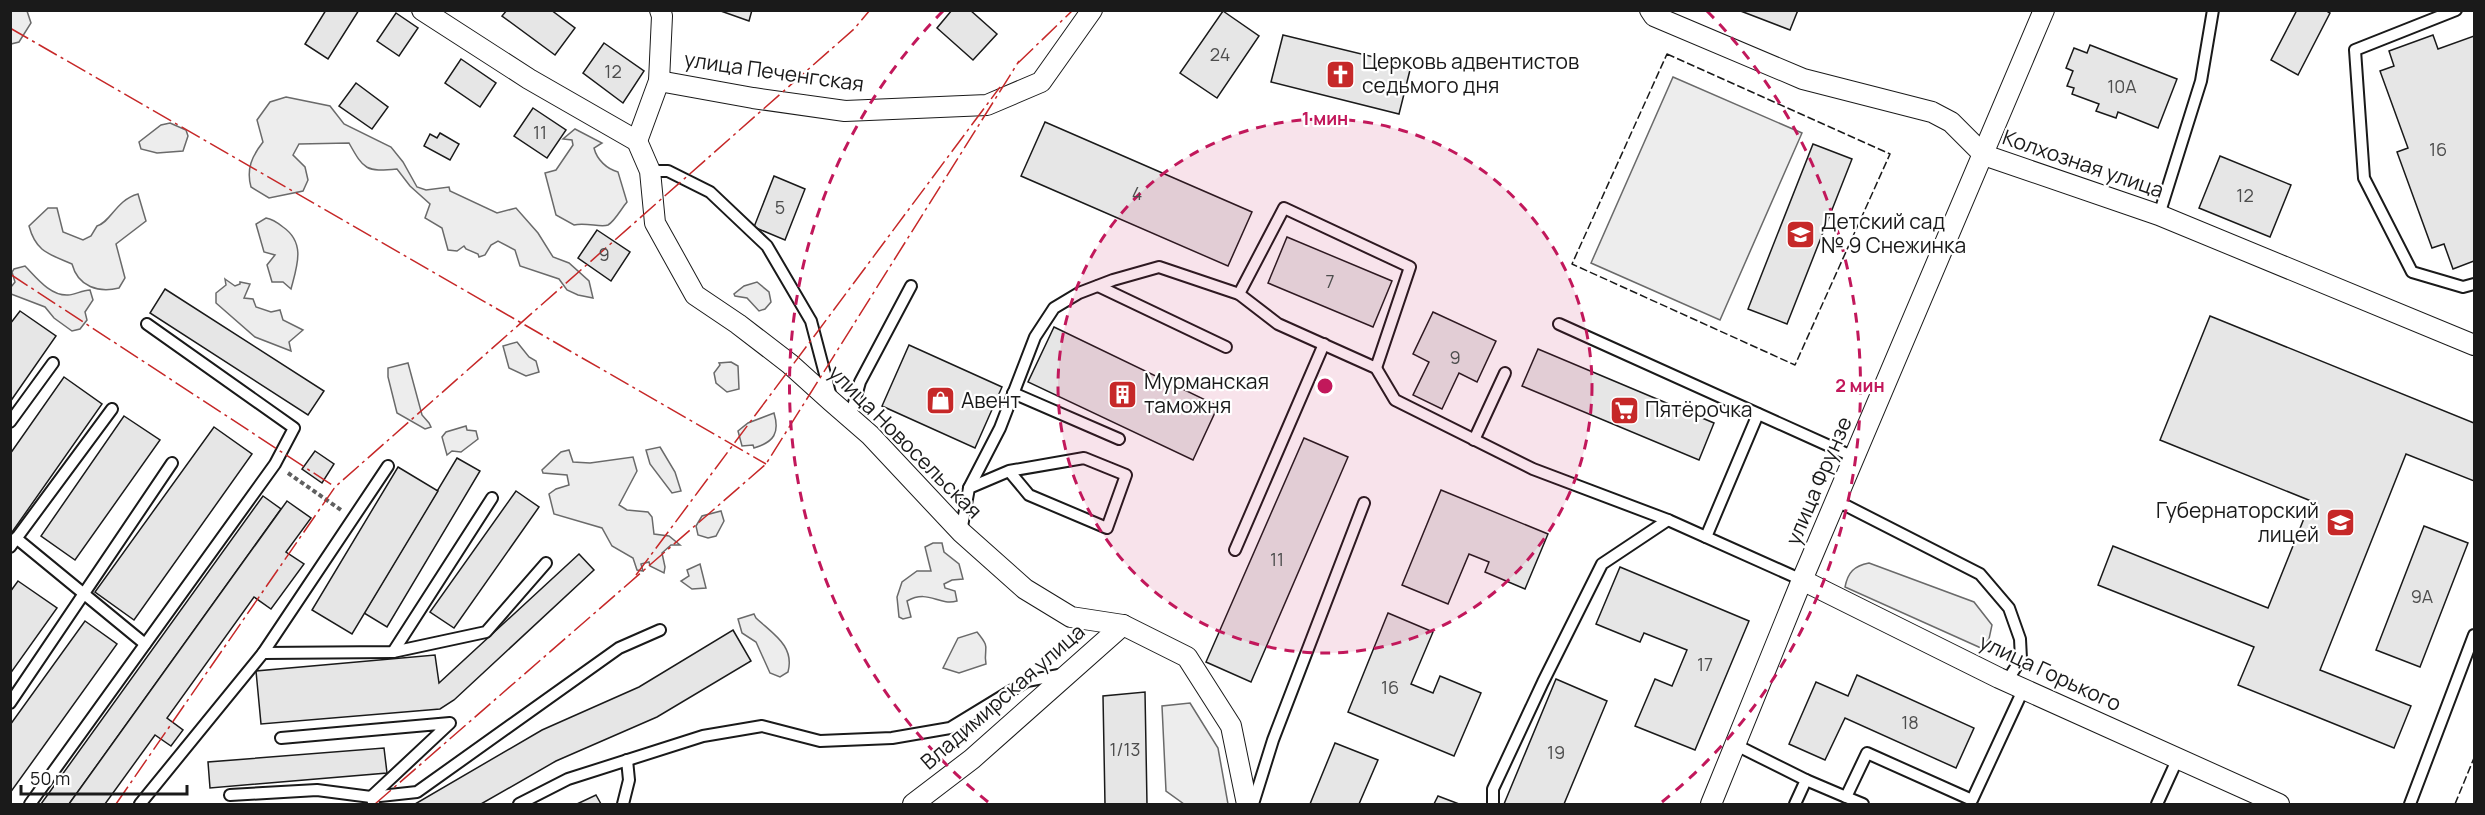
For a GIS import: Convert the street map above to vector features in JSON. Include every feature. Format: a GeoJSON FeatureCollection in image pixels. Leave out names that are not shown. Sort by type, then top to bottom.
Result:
{"type":"FeatureCollection","features":[{"type":"Feature","properties":{"kind":"street"},"geometry":{"type":"LineString","coordinates":[[422,10],[529,79],[637,141],[659,81],[662,16],[660,10]]}},
{"type":"Feature","properties":{"kind":"street","name":"улица Печенгская"},"geometry":{"type":"LineString","coordinates":[[659,81],[753,98],[845,111],[987,105],[1041,82],[1092,10]]}},
{"type":"Feature","properties":{"kind":"street","name":"Колхозная улица"},"geometry":{"type":"LineString","coordinates":[[1650,10],[1654,16],[1803,79],[1932,112],[1951,122],[1984,155],[2159,215],[2475,345]]}},
{"type":"Feature","properties":{"kind":"street","name":"улица Фрунзе"},"geometry":{"type":"LineString","coordinates":[[1711,804],[1802,580],[1838,501],[2044,10]]}},
{"type":"Feature","properties":{"kind":"street","name":"улица Новосельская"},"geometry":{"type":"LineString","coordinates":[[637,141],[650,171],[655,223],[695,295],[790,364],[831,400],[870,435],[961,532],[1025,589],[1071,617],[1123,625],[1187,657],[1230,726],[1247,804]]}},
{"type":"Feature","properties":{"kind":"street","name":"улица Горького"},"geometry":{"type":"LineString","coordinates":[[1802,580],[2015,685],[2279,804]]}},
{"type":"Feature","properties":{"kind":"street","name":"Владимирская улица"},"geometry":{"type":"LineString","coordinates":[[913,804],[972,759],[1123,625]]}},
{"type":"Feature","properties":{"kind":"lane"},"geometry":{"type":"LineString","coordinates":[[2159,215],[2201,81],[2213,10]]}},
{"type":"Feature","properties":{"kind":"lane"},"geometry":{"type":"LineString","coordinates":[[2456,10],[2355,50],[2364,178],[2412,272],[2463,287],[2475,284]]}},
{"type":"Feature","properties":{"kind":"lane"},"geometry":{"type":"LineString","coordinates":[[650,171],[668,171],[710,192],[767,246],[810,321],[831,400]]}},
{"type":"Feature","properties":{"kind":"lane"},"geometry":{"type":"LineString","coordinates":[[1239,294],[1284,208],[1410,267],[1376,368]]}},
{"type":"Feature","properties":{"kind":"lane"},"geometry":{"type":"LineString","coordinates":[[961,532],[969,488],[999,428],[1035,337],[1054,308],[1079,293],[1159,267],[1239,294],[1278,324],[1376,368],[1395,400],[1533,469],[1668,520],[1802,580]]}},
{"type":"Feature","properties":{"kind":"lane"},"geometry":{"type":"LineString","coordinates":[[850,417],[860,382],[911,286]]}},
{"type":"Feature","properties":{"kind":"lane"},"geometry":{"type":"LineString","coordinates":[[1098,286],[1226,347]]}},
{"type":"Feature","properties":{"kind":"lane"},"geometry":{"type":"LineString","coordinates":[[30,804],[275,464],[294,428],[147,324]]}},
{"type":"Feature","properties":{"kind":"lane"},"geometry":{"type":"LineString","coordinates":[[1559,324],[1856,458]]}},
{"type":"Feature","properties":{"kind":"lane"},"geometry":{"type":"LineString","coordinates":[[1235,550],[1324,344]]}},
{"type":"Feature","properties":{"kind":"lane"},"geometry":{"type":"LineString","coordinates":[[10,422],[53,363]]}},
{"type":"Feature","properties":{"kind":"lane"},"geometry":{"type":"LineString","coordinates":[[1474,440],[1505,373]]}},
{"type":"Feature","properties":{"kind":"lane"},"geometry":{"type":"LineString","coordinates":[[1013,393],[1119,439]]}},
{"type":"Feature","properties":{"kind":"lane"},"geometry":{"type":"LineString","coordinates":[[112,410],[13,542],[84,594],[145,644]]}},
{"type":"Feature","properties":{"kind":"lane"},"geometry":{"type":"LineString","coordinates":[[1706,537],[1758,414]]}},
{"type":"Feature","properties":{"kind":"lane"},"geometry":{"type":"LineString","coordinates":[[969,488],[1009,471],[1084,458],[1126,475],[1107,528],[1029,495],[1009,471]]}},
{"type":"Feature","properties":{"kind":"lane"},"geometry":{"type":"LineString","coordinates":[[10,703],[172,463]]}},
{"type":"Feature","properties":{"kind":"lane"},"geometry":{"type":"LineString","coordinates":[[140,804],[263,653],[388,465]]}},
{"type":"Feature","properties":{"kind":"lane"},"geometry":{"type":"LineString","coordinates":[[393,652],[492,498]]}},
{"type":"Feature","properties":{"kind":"lane"},"geometry":{"type":"LineString","coordinates":[[1838,501],[1980,574],[2009,608],[2020,639],[2021,659],[2015,685],[1972,800],[1867,753],[1846,797]]}},
{"type":"Feature","properties":{"kind":"lane"},"geometry":{"type":"LineString","coordinates":[[1253,804],[1273,740],[1364,503]]}},
{"type":"Feature","properties":{"kind":"lane"},"geometry":{"type":"LineString","coordinates":[[1493,804],[1492,789],[1602,564],[1668,520]]}},
{"type":"Feature","properties":{"kind":"lane"},"geometry":{"type":"LineString","coordinates":[[263,653],[393,652],[486,632],[546,563]]}},
{"type":"Feature","properties":{"kind":"lane"},"geometry":{"type":"LineString","coordinates":[[231,795],[317,790],[373,801],[417,792],[619,648],[660,630]]}},
{"type":"Feature","properties":{"kind":"lane"},"geometry":{"type":"LineString","coordinates":[[2410,804],[2475,635]]}},
{"type":"Feature","properties":{"kind":"lane"},"geometry":{"type":"LineString","coordinates":[[519,804],[568,779],[703,736],[762,726],[820,741],[892,738],[950,728],[1027,681],[1069,672]]}},
{"type":"Feature","properties":{"kind":"lane"},"geometry":{"type":"LineString","coordinates":[[281,738],[450,723],[373,801]]}},
{"type":"Feature","properties":{"kind":"lane"},"geometry":{"type":"LineString","coordinates":[[1736,745],[1806,780],[1863,804]]}},
{"type":"Feature","properties":{"kind":"lane"},"geometry":{"type":"LineString","coordinates":[[2157,804],[2178,758]]}},
{"type":"Feature","properties":{"kind":"lane"},"geometry":{"type":"LineString","coordinates":[[623,804],[629,780],[627,760]]}},
{"type":"Feature","properties":{"kind":"lane"},"geometry":{"type":"LineString","coordinates":[[1795,804],[1806,780]]}},
{"type":"Feature","properties":{"kind":"path"},"geometry":{"type":"LineString","coordinates":[[275,464],[353,518]]}},
{"type":"Feature","properties":{"kind":"shaded area"},"geometry":{"type":"Polygon","coordinates":[[[11,10],[27,11],[31,23],[19,42],[11,44],[11,10]]]}},
{"type":"Feature","properties":{"kind":"shaded area"},"geometry":{"type":"Polygon","coordinates":[[[1673,77],[1802,133],[1720,320],[1591,263],[1673,77]]]}},
{"type":"Feature","properties":{"kind":"shaded area"},"geometry":{"type":"Polygon","coordinates":[[[286,97],[330,106],[344,124],[391,147],[403,162],[417,187],[426,190],[449,187],[450,191],[497,213],[516,208],[538,233],[553,257],[569,263],[589,281],[593,298],[567,290],[559,279],[520,266],[515,250],[498,241],[491,245],[485,255],[479,257],[478,254],[464,246],[457,251],[448,250],[442,228],[425,218],[430,204],[410,186],[397,169],[372,169],[363,164],[349,143],[299,144],[293,155],[305,167],[308,180],[303,191],[269,198],[251,187],[249,174],[251,163],[263,142],[257,120],[270,102],[286,97]]]}},
{"type":"Feature","properties":{"kind":"shaded area"},"geometry":{"type":"Polygon","coordinates":[[[170,123],[186,130],[188,136],[183,151],[157,153],[141,149],[139,142],[161,125],[170,123]]]}},
{"type":"Feature","properties":{"kind":"shaded area"},"geometry":{"type":"Polygon","coordinates":[[[575,129],[602,143],[594,148],[597,156],[606,166],[618,172],[627,202],[608,225],[574,225],[556,215],[545,173],[556,170],[573,145],[572,140],[563,139],[575,129]]]}},
{"type":"Feature","properties":{"kind":"shaded area"},"geometry":{"type":"Polygon","coordinates":[[[138,194],[146,221],[116,244],[125,278],[119,288],[97,289],[84,283],[72,264],[44,251],[32,235],[29,226],[48,208],[57,208],[63,232],[83,240],[91,236],[97,226],[102,224],[124,201],[138,194]]]}},
{"type":"Feature","properties":{"kind":"shaded area"},"geometry":{"type":"Polygon","coordinates":[[[266,218],[281,226],[295,240],[298,255],[291,289],[283,282],[272,282],[267,265],[275,255],[264,252],[256,224],[266,218]]]}},
{"type":"Feature","properties":{"kind":"shaded area"},"geometry":{"type":"Polygon","coordinates":[[[25,266],[44,285],[55,292],[68,295],[90,290],[93,300],[85,312],[87,320],[80,329],[72,331],[54,318],[45,307],[11,294],[11,287],[15,282],[12,272],[14,269],[25,266]]]}},
{"type":"Feature","properties":{"kind":"shaded area"},"geometry":{"type":"Polygon","coordinates":[[[225,279],[235,286],[240,282],[250,284],[244,298],[253,299],[256,307],[271,312],[280,310],[283,320],[303,330],[289,342],[291,351],[255,337],[216,303],[216,293],[226,285],[225,279]]]}},
{"type":"Feature","properties":{"kind":"shaded area"},"geometry":{"type":"Polygon","coordinates":[[[757,282],[769,292],[771,302],[765,309],[759,311],[747,298],[734,294],[744,286],[757,282]]]}},
{"type":"Feature","properties":{"kind":"shaded area"},"geometry":{"type":"Polygon","coordinates":[[[517,342],[529,357],[536,361],[539,372],[526,376],[509,368],[503,346],[517,342]]]}},
{"type":"Feature","properties":{"kind":"shaded area"},"geometry":{"type":"Polygon","coordinates":[[[731,362],[738,366],[739,389],[727,392],[716,383],[714,373],[719,363],[731,362]]]}},
{"type":"Feature","properties":{"kind":"shaded area"},"geometry":{"type":"Polygon","coordinates":[[[408,363],[422,415],[431,427],[425,429],[397,413],[388,368],[408,363]]]}},
{"type":"Feature","properties":{"kind":"shaded area"},"geometry":{"type":"Polygon","coordinates":[[[774,413],[776,431],[771,440],[754,448],[753,445],[742,446],[738,431],[748,423],[774,413]]]}},
{"type":"Feature","properties":{"kind":"shaded area"},"geometry":{"type":"Polygon","coordinates":[[[466,426],[467,430],[476,431],[478,439],[461,452],[452,451],[447,455],[442,437],[446,432],[466,426]]]}},
{"type":"Feature","properties":{"kind":"shaded area"},"geometry":{"type":"Polygon","coordinates":[[[660,447],[675,472],[681,491],[672,493],[650,464],[646,450],[660,447]]]}},
{"type":"Feature","properties":{"kind":"shaded area"},"geometry":{"type":"Polygon","coordinates":[[[569,450],[573,462],[590,463],[633,457],[637,471],[619,505],[627,510],[648,512],[652,517],[654,534],[669,536],[680,545],[671,545],[662,553],[664,573],[650,566],[649,562],[641,564],[643,571],[637,570],[633,558],[612,546],[602,528],[554,514],[549,494],[569,485],[567,475],[543,473],[542,470],[561,452],[569,450]]]}},
{"type":"Feature","properties":{"kind":"shaded area"},"geometry":{"type":"Polygon","coordinates":[[[721,511],[724,521],[716,536],[708,538],[698,535],[696,526],[702,516],[721,511]]]}},
{"type":"Feature","properties":{"kind":"shaded area"},"geometry":{"type":"Polygon","coordinates":[[[933,543],[942,543],[944,552],[959,564],[963,579],[952,580],[944,584],[945,588],[955,591],[957,601],[950,602],[927,597],[915,598],[907,601],[911,617],[903,619],[899,617],[897,597],[902,582],[917,571],[931,571],[925,547],[933,543]]]}},
{"type":"Feature","properties":{"kind":"shaded area"},"geometry":{"type":"Polygon","coordinates":[[[1869,563],[1974,602],[1992,625],[1989,639],[1981,648],[1845,587],[1852,570],[1869,563]]]}},
{"type":"Feature","properties":{"kind":"shaded area"},"geometry":{"type":"Polygon","coordinates":[[[700,564],[706,588],[692,589],[681,581],[689,576],[687,570],[700,564]]]}},
{"type":"Feature","properties":{"kind":"shaded area"},"geometry":{"type":"Polygon","coordinates":[[[754,614],[781,641],[788,655],[788,672],[780,677],[770,673],[756,642],[742,633],[738,619],[754,614]]]}},
{"type":"Feature","properties":{"kind":"shaded area"},"geometry":{"type":"Polygon","coordinates":[[[977,632],[986,645],[986,664],[959,673],[943,668],[958,638],[977,632]]]}},
{"type":"Feature","properties":{"kind":"shaded area"},"geometry":{"type":"Polygon","coordinates":[[[1190,703],[1218,748],[1228,804],[1184,804],[1166,791],[1162,706],[1190,703]]]}},
{"type":"Feature","properties":{"kind":"building"},"geometry":{"type":"Polygon","coordinates":[[[326,10],[359,10],[328,59],[305,44],[326,10]]]}},
{"type":"Feature","properties":{"kind":"building"},"geometry":{"type":"Polygon","coordinates":[[[507,10],[551,10],[575,28],[555,55],[502,16],[507,10]]]}},
{"type":"Feature","properties":{"kind":"building"},"geometry":{"type":"Polygon","coordinates":[[[718,10],[752,10],[749,21],[718,10]]]}},
{"type":"Feature","properties":{"kind":"building"},"geometry":{"type":"Polygon","coordinates":[[[952,10],[970,10],[997,34],[973,60],[937,28],[952,10]]]}},
{"type":"Feature","properties":{"kind":"building"},"geometry":{"type":"Polygon","coordinates":[[[1738,10],[1798,10],[1790,30],[1738,10]]]}},
{"type":"Feature","properties":{"kind":"building"},"geometry":{"type":"Polygon","coordinates":[[[2297,10],[2325,10],[2330,13],[2298,75],[2271,60],[2297,10]]]}},
{"type":"Feature","properties":{"kind":"building"},"geometry":{"type":"Polygon","coordinates":[[[1223,11],[1259,36],[1217,98],[1180,73],[1223,11]]]}},
{"type":"Feature","properties":{"kind":"building"},"geometry":{"type":"Polygon","coordinates":[[[396,13],[418,28],[399,56],[377,41],[396,13]]]}},
{"type":"Feature","properties":{"kind":"building","name":"Церковь адвентистов седьмого дня"},"geometry":{"type":"Polygon","coordinates":[[[1283,35],[1411,66],[1399,114],[1271,82],[1283,35]]]}},
{"type":"Feature","properties":{"kind":"building"},"geometry":{"type":"Polygon","coordinates":[[[2433,35],[2438,49],[2474,36],[2474,261],[2453,269],[2444,244],[2432,248],[2397,152],[2408,148],[2380,71],[2394,66],[2389,51],[2433,35]]]}},
{"type":"Feature","properties":{"kind":"building"},"geometry":{"type":"Polygon","coordinates":[[[604,43],[644,71],[623,103],[583,73],[604,43]]]}},
{"type":"Feature","properties":{"kind":"building"},"geometry":{"type":"Polygon","coordinates":[[[2090,45],[2177,79],[2158,128],[2118,112],[2116,118],[2096,111],[2099,104],[2072,94],[2074,88],[2067,86],[2073,71],[2066,68],[2074,48],[2087,53],[2090,45]]]}},
{"type":"Feature","properties":{"kind":"building"},"geometry":{"type":"Polygon","coordinates":[[[461,59],[496,83],[480,107],[445,83],[461,59]]]}},
{"type":"Feature","properties":{"kind":"building"},"geometry":{"type":"Polygon","coordinates":[[[356,83],[388,107],[372,129],[339,106],[356,83]]]}},
{"type":"Feature","properties":{"kind":"building"},"geometry":{"type":"Polygon","coordinates":[[[533,108],[566,130],[547,158],[514,136],[533,108]]]}},
{"type":"Feature","properties":{"kind":"building"},"geometry":{"type":"Polygon","coordinates":[[[1045,122],[1252,212],[1228,266],[1021,176],[1045,122]]]}},
{"type":"Feature","properties":{"kind":"building"},"geometry":{"type":"Polygon","coordinates":[[[440,133],[459,144],[450,160],[424,146],[430,134],[437,138],[440,133]]]}},
{"type":"Feature","properties":{"kind":"building","name":"Детский сад № 9 Снежинка"},"geometry":{"type":"Polygon","coordinates":[[[1813,144],[1852,159],[1787,324],[1748,309],[1813,144]]]}},
{"type":"Feature","properties":{"kind":"building"},"geometry":{"type":"Polygon","coordinates":[[[2220,156],[2291,185],[2270,237],[2199,208],[2220,156]]]}},
{"type":"Feature","properties":{"kind":"building"},"geometry":{"type":"Polygon","coordinates":[[[774,176],[805,189],[785,240],[754,227],[774,176]]]}},
{"type":"Feature","properties":{"kind":"building"},"geometry":{"type":"Polygon","coordinates":[[[597,230],[630,252],[611,281],[578,258],[597,230]]]}},
{"type":"Feature","properties":{"kind":"building"},"geometry":{"type":"Polygon","coordinates":[[[1287,237],[1392,281],[1373,327],[1268,283],[1287,237]]]}},
{"type":"Feature","properties":{"kind":"building"},"geometry":{"type":"Polygon","coordinates":[[[165,289],[324,391],[308,415],[150,313],[165,289]]]}},
{"type":"Feature","properties":{"kind":"building"},"geometry":{"type":"Polygon","coordinates":[[[20,311],[56,336],[10,402],[10,324],[20,311]]]}},
{"type":"Feature","properties":{"kind":"building"},"geometry":{"type":"Polygon","coordinates":[[[1433,312],[1496,341],[1477,382],[1459,373],[1442,409],[1413,395],[1429,362],[1413,354],[1433,312]]]}},
{"type":"Feature","properties":{"kind":"building","name":"Губернаторский лицей"},"geometry":{"type":"Polygon","coordinates":[[[2210,316],[2474,423],[2474,481],[2406,454],[2320,670],[2411,706],[2394,748],[2238,685],[2254,647],[2098,585],[2113,546],[2268,608],[2311,501],[2160,440],[2210,316]]]}},
{"type":"Feature","properties":{"kind":"building","name":"Мурманская таможня"},"geometry":{"type":"Polygon","coordinates":[[[1054,327],[1218,406],[1193,460],[1028,382],[1054,327]]]}},
{"type":"Feature","properties":{"kind":"building"},"geometry":{"type":"Polygon","coordinates":[[[909,345],[1002,387],[975,448],[882,406],[909,345]]]}},
{"type":"Feature","properties":{"kind":"building"},"geometry":{"type":"Polygon","coordinates":[[[1538,349],[1714,423],[1699,460],[1522,386],[1538,349]]]}},
{"type":"Feature","properties":{"kind":"building"},"geometry":{"type":"Polygon","coordinates":[[[64,377],[102,404],[10,535],[10,454],[64,377]]]}},
{"type":"Feature","properties":{"kind":"building"},"geometry":{"type":"Polygon","coordinates":[[[124,416],[160,440],[75,560],[41,536],[124,416]]]}},
{"type":"Feature","properties":{"kind":"building"},"geometry":{"type":"Polygon","coordinates":[[[214,427],[252,454],[134,620],[95,592],[214,427]]]}},
{"type":"Feature","properties":{"kind":"building"},"geometry":{"type":"Polygon","coordinates":[[[1304,438],[1348,457],[1251,682],[1206,662],[1304,438]]]}},
{"type":"Feature","properties":{"kind":"building"},"geometry":{"type":"Polygon","coordinates":[[[315,451],[334,464],[322,483],[302,469],[315,451]]]}},
{"type":"Feature","properties":{"kind":"building"},"geometry":{"type":"Polygon","coordinates":[[[457,458],[480,471],[387,627],[364,613],[457,458]]]}},
{"type":"Feature","properties":{"kind":"building"},"geometry":{"type":"Polygon","coordinates":[[[398,467],[438,491],[352,634],[312,610],[398,467]]]}},
{"type":"Feature","properties":{"kind":"building"},"geometry":{"type":"Polygon","coordinates":[[[1441,490],[1548,534],[1525,589],[1485,572],[1489,562],[1469,554],[1448,604],[1402,585],[1441,490]]]}},
{"type":"Feature","properties":{"kind":"building"},"geometry":{"type":"Polygon","coordinates":[[[516,491],[539,507],[454,628],[430,612],[516,491]]]}},
{"type":"Feature","properties":{"kind":"building"},"geometry":{"type":"Polygon","coordinates":[[[263,496],[281,509],[69,804],[41,804],[263,496]]]}},
{"type":"Feature","properties":{"kind":"building"},"geometry":{"type":"Polygon","coordinates":[[[287,501],[311,518],[286,552],[304,564],[271,609],[254,597],[167,718],[183,730],[171,746],[155,735],[105,804],[69,804],[287,501]]]}},
{"type":"Feature","properties":{"kind":"building"},"geometry":{"type":"Polygon","coordinates":[[[2424,526],[2468,543],[2420,667],[2376,650],[2424,526]]]}},
{"type":"Feature","properties":{"kind":"building"},"geometry":{"type":"Polygon","coordinates":[[[579,554],[594,570],[454,700],[440,709],[261,724],[256,671],[435,655],[439,683],[579,554]]]}},
{"type":"Feature","properties":{"kind":"building"},"geometry":{"type":"Polygon","coordinates":[[[1620,567],[1749,621],[1695,750],[1635,726],[1655,679],[1672,686],[1687,650],[1644,633],[1640,642],[1596,624],[1620,567]]]}},
{"type":"Feature","properties":{"kind":"building"},"geometry":{"type":"Polygon","coordinates":[[[18,581],[57,608],[10,674],[10,592],[18,581]]]}},
{"type":"Feature","properties":{"kind":"building"},"geometry":{"type":"Polygon","coordinates":[[[1388,613],[1433,632],[1411,684],[1433,693],[1440,676],[1481,693],[1454,756],[1348,712],[1388,613]]]}},
{"type":"Feature","properties":{"kind":"building"},"geometry":{"type":"Polygon","coordinates":[[[85,621],[117,644],[10,793],[10,725],[85,621]]]}},
{"type":"Feature","properties":{"kind":"building"},"geometry":{"type":"Polygon","coordinates":[[[733,630],[751,661],[657,717],[556,761],[481,804],[415,804],[542,730],[639,687],[733,630]]]}},
{"type":"Feature","properties":{"kind":"building"},"geometry":{"type":"Polygon","coordinates":[[[1857,675],[1974,728],[1956,768],[1845,718],[1825,760],[1789,744],[1816,682],[1848,696],[1857,675]]]}},
{"type":"Feature","properties":{"kind":"building"},"geometry":{"type":"Polygon","coordinates":[[[1556,679],[1607,701],[1564,804],[1504,804],[1556,679]]]}},
{"type":"Feature","properties":{"kind":"building"},"geometry":{"type":"Polygon","coordinates":[[[1145,692],[1147,804],[1105,804],[1103,696],[1145,692]]]}},
{"type":"Feature","properties":{"kind":"building"},"geometry":{"type":"Polygon","coordinates":[[[1335,743],[1378,760],[1359,804],[1310,804],[1335,743]]]}},
{"type":"Feature","properties":{"kind":"building"},"geometry":{"type":"Polygon","coordinates":[[[384,748],[387,773],[210,788],[208,762],[384,748]]]}},
{"type":"Feature","properties":{"kind":"building"},"geometry":{"type":"Polygon","coordinates":[[[596,795],[601,804],[577,804],[596,795]]]}},
{"type":"Feature","properties":{"kind":"building"},"geometry":{"type":"Polygon","coordinates":[[[1438,796],[1459,804],[1434,804],[1438,796]]]}},
{"type":"Feature","properties":{"kind":"fence"},"geometry":{"type":"LineString","coordinates":[[1667,54],[1890,154],[1795,365],[1572,264],[1667,54]]}},
{"type":"Feature","properties":{"kind":"fence"},"geometry":{"type":"LineString","coordinates":[[2455,804],[2474,758]]}},
{"type":"Feature","properties":{"kind":"power"},"geometry":{"type":"LineString","coordinates":[[116,804],[335,487],[854,29],[870,10]]}},
{"type":"Feature","properties":{"kind":"power"},"geometry":{"type":"LineString","coordinates":[[1018,63],[1073,10]]}},
{"type":"Feature","properties":{"kind":"power"},"geometry":{"type":"LineString","coordinates":[[10,28],[766,464]]}},
{"type":"Feature","properties":{"kind":"power"},"geometry":{"type":"LineString","coordinates":[[375,804],[766,464],[1019,61]]}},
{"type":"Feature","properties":{"kind":"power"},"geometry":{"type":"LineString","coordinates":[[636,575],[1000,87]]}},
{"type":"Feature","properties":{"kind":"power"},"geometry":{"type":"LineString","coordinates":[[10,274],[335,487]]}},
{"type":"Feature","properties":{"kind":"place","name":"Церковь адвентистов седьмого дня"},"geometry":{"type":"Point","coordinates":[1341,74]}},
{"type":"Feature","properties":{"kind":"place","name":"Детский сад № 9 Снежинка"},"geometry":{"type":"Point","coordinates":[1800,234]}},
{"type":"Feature","properties":{"kind":"place","name":"Мурманская таможня"},"geometry":{"type":"Point","coordinates":[1123,394]}},
{"type":"Feature","properties":{"kind":"place","name":"Авент"},"geometry":{"type":"Point","coordinates":[940,401]}},
{"type":"Feature","properties":{"kind":"place","name":"Пятёрочка"},"geometry":{"type":"Point","coordinates":[1624,410]}},
{"type":"Feature","properties":{"kind":"place","name":"Губернаторский лицей"},"geometry":{"type":"Point","coordinates":[2340,523]}}]}
